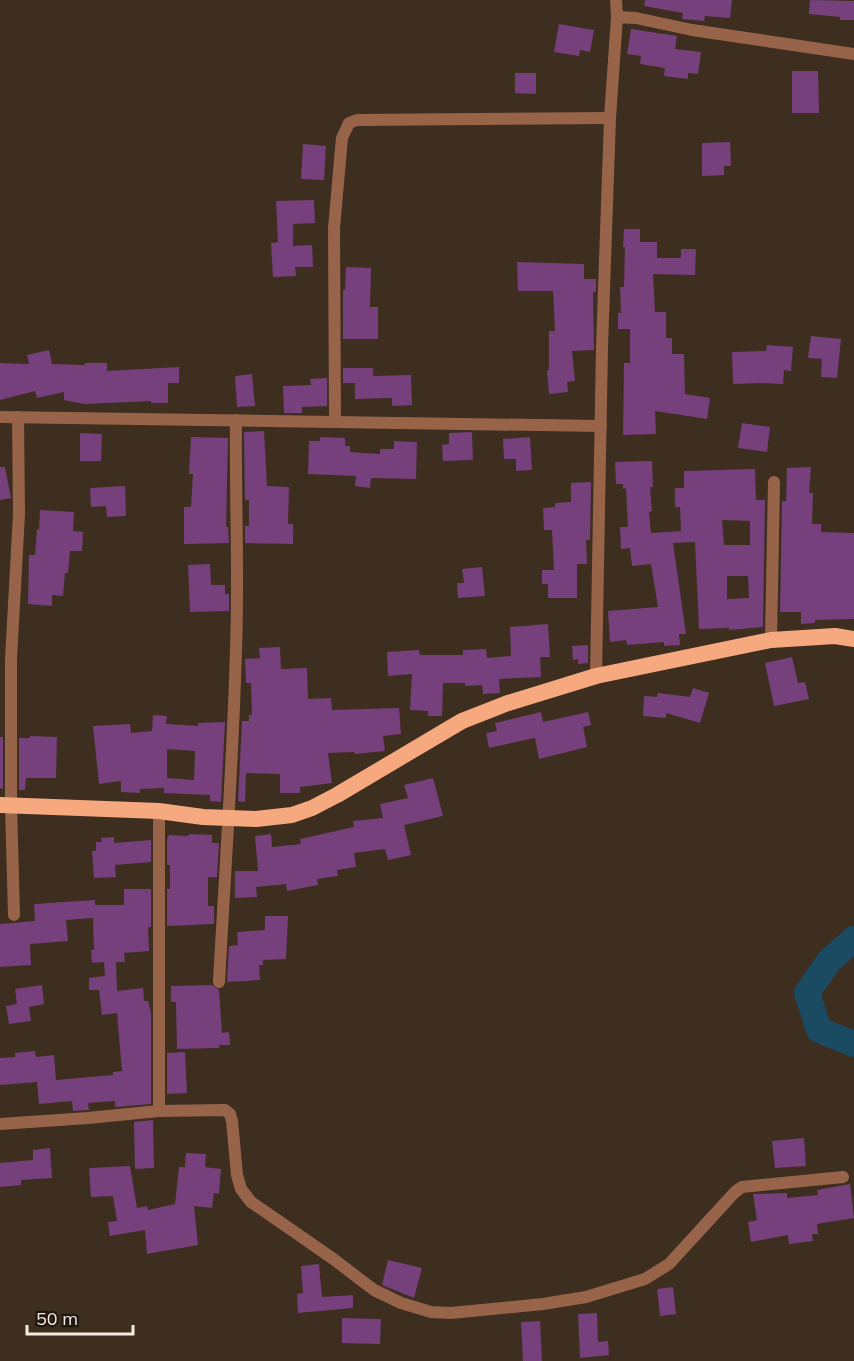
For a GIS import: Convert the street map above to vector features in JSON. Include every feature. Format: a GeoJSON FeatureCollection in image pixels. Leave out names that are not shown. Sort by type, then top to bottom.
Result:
{"type":"FeatureCollection","features":[{"type":"Feature","properties":{"kind":"highway"},"geometry":{"type":"LineString","coordinates":[[5,806],[159,811],[256,819],[292,814],[312,808],[462,721],[596,676],[771,640],[835,636],[854,639]]}},
{"type":"Feature","properties":{"kind":"street"},"geometry":{"type":"LineString","coordinates":[[596,676],[602,347],[616,0]]}},
{"type":"Feature","properties":{"kind":"street"},"geometry":{"type":"LineString","coordinates":[[617,17],[636,18],[692,30],[854,54]]}},
{"type":"Feature","properties":{"kind":"street"},"geometry":{"type":"LineString","coordinates":[[335,422],[334,228],[342,138],[349,123],[357,120],[610,118]]}},
{"type":"Feature","properties":{"kind":"street"},"geometry":{"type":"LineString","coordinates":[[0,417],[601,426]]}},
{"type":"Feature","properties":{"kind":"street"},"geometry":{"type":"LineString","coordinates":[[14,915],[5,806],[19,513],[18,417]]}},
{"type":"Feature","properties":{"kind":"street"},"geometry":{"type":"LineString","coordinates":[[219,982],[237,648],[236,420]]}},
{"type":"Feature","properties":{"kind":"street"},"geometry":{"type":"LineString","coordinates":[[771,640],[774,482]]}},
{"type":"Feature","properties":{"kind":"street"},"geometry":{"type":"LineString","coordinates":[[159,811],[159,1110]]}},
{"type":"Feature","properties":{"kind":"street"},"geometry":{"type":"LineString","coordinates":[[0,1124],[159,1110],[225,1110],[230,1114],[232,1121],[237,1175],[241,1188],[251,1202],[374,1290],[401,1303],[431,1312],[451,1313],[543,1304],[586,1296],[645,1280],[669,1264],[742,1187],[843,1177]]}},
{"type":"Feature","properties":{"kind":"building"},"geometry":{"type":"Polygon","coordinates":[[[645,0],[732,0],[730,18],[705,16],[704,21],[682,19],[683,13],[644,6],[645,0]]]}},
{"type":"Feature","properties":{"kind":"building"},"geometry":{"type":"Polygon","coordinates":[[[810,0],[854,1],[854,20],[840,20],[840,17],[809,14],[810,0]]]}},
{"type":"Feature","properties":{"kind":"building"},"geometry":{"type":"Polygon","coordinates":[[[559,24],[594,30],[590,52],[580,50],[579,56],[554,52],[559,24]]]}},
{"type":"Feature","properties":{"kind":"building"},"geometry":{"type":"Polygon","coordinates":[[[631,29],[677,36],[675,49],[701,52],[698,74],[688,73],[688,79],[664,76],[665,68],[640,64],[641,56],[627,54],[631,29]]]}},
{"type":"Feature","properties":{"kind":"building"},"geometry":{"type":"Polygon","coordinates":[[[792,71],[818,71],[819,113],[792,113],[792,71]]]}},
{"type":"Feature","properties":{"kind":"building"},"geometry":{"type":"Polygon","coordinates":[[[515,73],[536,73],[536,94],[515,93],[515,73]]]}},
{"type":"Feature","properties":{"kind":"building"},"geometry":{"type":"Polygon","coordinates":[[[730,142],[731,166],[724,166],[724,175],[702,176],[702,143],[730,142]]]}},
{"type":"Feature","properties":{"kind":"building"},"geometry":{"type":"Polygon","coordinates":[[[303,144],[326,146],[324,180],[301,179],[303,144]]]}},
{"type":"Feature","properties":{"kind":"building"},"geometry":{"type":"Polygon","coordinates":[[[314,200],[315,223],[293,224],[293,246],[312,245],[313,267],[295,267],[296,276],[273,277],[271,243],[278,242],[276,201],[314,200]]]}},
{"type":"Feature","properties":{"kind":"building"},"geometry":{"type":"Polygon","coordinates":[[[624,229],[640,229],[640,242],[657,242],[657,258],[681,258],[681,249],[696,249],[695,275],[653,274],[655,312],[666,312],[666,338],[672,338],[672,354],[684,354],[685,394],[710,398],[707,419],[655,411],[656,434],[623,435],[624,363],[630,363],[630,329],[618,329],[618,313],[621,313],[620,287],[624,287],[624,229]]]}},
{"type":"Feature","properties":{"kind":"building"},"geometry":{"type":"Polygon","coordinates":[[[517,262],[584,264],[584,279],[596,279],[596,292],[593,292],[594,350],[572,351],[575,381],[567,382],[568,392],[549,394],[547,370],[549,370],[549,331],[555,331],[553,291],[518,291],[517,262]]]}},
{"type":"Feature","properties":{"kind":"building"},"geometry":{"type":"Polygon","coordinates":[[[346,267],[371,268],[370,307],[378,307],[378,339],[343,339],[343,290],[345,290],[346,267]]]}},
{"type":"Feature","properties":{"kind":"building"},"geometry":{"type":"Polygon","coordinates":[[[811,336],[841,339],[837,378],[821,377],[822,359],[808,358],[811,336]]]}},
{"type":"Feature","properties":{"kind":"building"},"geometry":{"type":"Polygon","coordinates":[[[767,345],[793,347],[791,371],[784,370],[783,384],[733,384],[732,352],[766,351],[767,345]]]}},
{"type":"Feature","properties":{"kind":"building"},"geometry":{"type":"Polygon","coordinates":[[[49,350],[52,364],[107,363],[107,371],[179,367],[179,383],[168,383],[168,403],[151,403],[151,401],[84,404],[64,400],[64,392],[37,398],[35,391],[0,400],[0,363],[29,364],[27,355],[49,350]]]}},
{"type":"Feature","properties":{"kind":"building"},"geometry":{"type":"Polygon","coordinates":[[[343,368],[373,368],[373,376],[411,375],[412,405],[392,406],[392,398],[355,399],[355,383],[343,383],[343,368]]]}},
{"type":"Feature","properties":{"kind":"building"},"geometry":{"type":"Polygon","coordinates":[[[252,374],[255,406],[237,407],[235,376],[252,374]]]}},
{"type":"Feature","properties":{"kind":"building"},"geometry":{"type":"Polygon","coordinates":[[[327,378],[327,406],[302,407],[302,413],[284,413],[283,386],[311,385],[310,379],[327,378]]]}},
{"type":"Feature","properties":{"kind":"building"},"geometry":{"type":"Polygon","coordinates":[[[742,423],[770,427],[767,452],[738,448],[742,423]]]}},
{"type":"Feature","properties":{"kind":"building"},"geometry":{"type":"Polygon","coordinates":[[[264,431],[267,486],[289,487],[288,524],[293,524],[293,544],[245,543],[245,526],[249,526],[249,500],[245,500],[244,432],[264,431]]]}},
{"type":"Feature","properties":{"kind":"building"},"geometry":{"type":"Polygon","coordinates":[[[472,432],[473,460],[443,461],[442,445],[449,444],[449,433],[472,432]]]}},
{"type":"Feature","properties":{"kind":"building"},"geometry":{"type":"Polygon","coordinates":[[[80,433],[102,434],[101,461],[80,461],[80,433]]]}},
{"type":"Feature","properties":{"kind":"building"},"geometry":{"type":"Polygon","coordinates":[[[191,437],[228,438],[226,527],[228,527],[229,543],[184,544],[184,507],[191,507],[193,474],[189,474],[191,437]]]}},
{"type":"Feature","properties":{"kind":"building"},"geometry":{"type":"Polygon","coordinates":[[[320,437],[345,438],[345,446],[350,446],[350,452],[380,454],[380,449],[394,449],[394,441],[417,442],[416,479],[371,478],[370,488],[355,486],[356,476],[308,474],[309,441],[320,441],[320,437]]]}},
{"type":"Feature","properties":{"kind":"building"},"geometry":{"type":"Polygon","coordinates":[[[530,437],[532,470],[516,471],[516,459],[504,459],[503,439],[530,437]]]}},
{"type":"Feature","properties":{"kind":"building"},"geometry":{"type":"Polygon","coordinates":[[[652,461],[653,487],[650,487],[652,511],[649,512],[651,533],[681,531],[680,507],[675,507],[675,488],[684,488],[684,471],[755,469],[756,500],[765,500],[763,627],[729,630],[729,628],[699,629],[695,542],[673,543],[686,634],[679,634],[680,645],[664,646],[664,642],[627,645],[626,640],[610,642],[608,611],[658,607],[651,564],[632,566],[630,548],[621,549],[620,527],[628,527],[626,488],[623,489],[623,484],[616,484],[615,462],[652,461]],[[722,520],[724,545],[750,545],[750,521],[722,520]],[[727,576],[727,599],[749,598],[748,576],[727,576]]]}},
{"type":"Feature","properties":{"kind":"building"},"geometry":{"type":"Polygon","coordinates":[[[0,467],[5,467],[11,498],[0,500],[0,467]]]}},
{"type":"Feature","properties":{"kind":"building"},"geometry":{"type":"Polygon","coordinates":[[[811,467],[809,493],[813,493],[812,524],[821,524],[821,532],[854,533],[854,619],[815,620],[815,623],[801,624],[801,612],[780,612],[782,501],[786,501],[787,468],[811,467]]]}},
{"type":"Feature","properties":{"kind":"building"},"geometry":{"type":"Polygon","coordinates":[[[591,482],[590,540],[586,540],[587,564],[577,564],[577,598],[548,598],[548,584],[542,584],[542,570],[554,570],[552,530],[544,530],[543,508],[555,507],[555,503],[571,502],[571,483],[591,482]]]}},
{"type":"Feature","properties":{"kind":"building"},"geometry":{"type":"Polygon","coordinates":[[[125,486],[126,516],[107,517],[106,506],[91,507],[90,488],[125,486]]]}},
{"type":"Feature","properties":{"kind":"building"},"geometry":{"type":"Polygon","coordinates":[[[40,510],[74,512],[73,531],[83,532],[82,551],[70,551],[63,596],[52,595],[52,606],[28,604],[29,555],[35,555],[40,510]]]}},
{"type":"Feature","properties":{"kind":"building"},"geometry":{"type":"Polygon","coordinates":[[[210,564],[211,585],[225,585],[225,594],[229,594],[229,611],[190,612],[188,565],[210,564]]]}},
{"type":"Feature","properties":{"kind":"building"},"geometry":{"type":"Polygon","coordinates":[[[482,567],[485,596],[458,598],[457,583],[464,583],[462,569],[482,567]]]}},
{"type":"Feature","properties":{"kind":"building"},"geometry":{"type":"Polygon","coordinates":[[[548,624],[550,657],[540,657],[541,677],[499,679],[500,693],[483,694],[482,685],[465,686],[465,683],[443,683],[442,716],[428,716],[428,711],[410,710],[412,674],[388,676],[387,652],[419,650],[420,655],[463,655],[463,650],[486,649],[487,658],[511,656],[510,627],[548,624]]]}},
{"type":"Feature","properties":{"kind":"building"},"geometry":{"type":"Polygon","coordinates":[[[588,645],[588,663],[578,664],[578,659],[573,660],[572,646],[588,645]]]}},
{"type":"Feature","properties":{"kind":"building"},"geometry":{"type":"Polygon","coordinates":[[[280,647],[281,669],[307,668],[308,699],[331,698],[332,710],[399,708],[401,734],[383,736],[385,751],[355,754],[354,752],[328,753],[332,783],[300,787],[300,793],[280,793],[280,774],[246,773],[245,802],[238,801],[242,721],[249,721],[249,715],[252,715],[251,683],[246,683],[245,659],[260,658],[259,648],[280,647]]]}},
{"type":"Feature","properties":{"kind":"building"},"geometry":{"type":"Polygon","coordinates":[[[792,657],[798,683],[805,682],[809,699],[774,706],[765,663],[792,657]]]}},
{"type":"Feature","properties":{"kind":"building"},"geometry":{"type":"Polygon","coordinates":[[[693,688],[709,693],[700,723],[666,713],[666,718],[643,716],[644,696],[657,697],[658,693],[690,697],[693,688]]]}},
{"type":"Feature","properties":{"kind":"building"},"geometry":{"type":"Polygon","coordinates":[[[541,712],[543,722],[588,712],[591,725],[583,727],[587,747],[539,759],[535,738],[489,748],[486,733],[497,731],[495,723],[541,712]]]}},
{"type":"Feature","properties":{"kind":"building"},"geometry":{"type":"Polygon","coordinates":[[[153,715],[167,716],[166,724],[198,726],[198,723],[225,722],[221,802],[210,801],[210,795],[164,793],[164,788],[140,789],[140,793],[121,792],[121,781],[99,784],[93,726],[130,724],[131,733],[152,731],[153,715]],[[167,749],[167,778],[194,780],[195,751],[167,749]]]}},
{"type":"Feature","properties":{"kind":"building"},"geometry":{"type":"Polygon","coordinates":[[[30,736],[57,737],[56,778],[26,778],[25,790],[19,790],[19,738],[30,738],[30,736]]]}},
{"type":"Feature","properties":{"kind":"building"},"geometry":{"type":"Polygon","coordinates":[[[0,737],[3,737],[3,789],[0,788],[0,737]]]}},
{"type":"Feature","properties":{"kind":"building"},"geometry":{"type":"Polygon","coordinates":[[[433,778],[443,816],[404,825],[411,855],[388,860],[385,849],[354,853],[356,867],[337,870],[338,876],[317,879],[318,885],[287,891],[286,884],[256,887],[257,897],[235,898],[235,871],[258,871],[255,836],[271,834],[272,847],[301,844],[300,839],[354,827],[353,821],[383,818],[380,804],[408,798],[404,785],[433,778]]]}},
{"type":"Feature","properties":{"kind":"building"},"geometry":{"type":"Polygon","coordinates":[[[189,834],[212,835],[212,843],[219,843],[217,877],[208,877],[208,906],[214,906],[214,924],[167,926],[167,889],[170,889],[170,865],[167,865],[167,839],[169,835],[188,836],[189,834]]]}},
{"type":"Feature","properties":{"kind":"building"},"geometry":{"type":"Polygon","coordinates":[[[114,837],[114,843],[151,840],[151,862],[115,865],[116,877],[94,878],[92,851],[96,851],[96,842],[102,842],[101,838],[114,837]]]}},
{"type":"Feature","properties":{"kind":"building"},"geometry":{"type":"Polygon","coordinates":[[[124,889],[151,889],[149,951],[124,953],[125,962],[116,962],[117,991],[143,988],[144,1001],[148,1001],[151,1013],[151,1104],[115,1107],[115,1101],[88,1103],[89,1110],[73,1111],[72,1101],[39,1104],[37,1082],[0,1085],[0,1058],[15,1057],[15,1053],[35,1051],[36,1057],[54,1055],[56,1080],[113,1075],[113,1072],[122,1071],[117,1013],[102,1015],[99,990],[89,990],[89,978],[105,976],[104,962],[92,963],[93,918],[66,920],[68,941],[30,944],[31,965],[0,967],[0,924],[35,921],[34,904],[95,900],[95,905],[124,905],[124,889]]]}},
{"type":"Feature","properties":{"kind":"building"},"geometry":{"type":"Polygon","coordinates":[[[265,916],[288,916],[286,959],[263,960],[263,965],[259,965],[260,980],[227,982],[229,946],[238,945],[237,932],[265,930],[265,916]]]}},
{"type":"Feature","properties":{"kind":"building"},"geometry":{"type":"Polygon","coordinates":[[[42,985],[44,1004],[29,1007],[31,1021],[9,1024],[6,1006],[17,1004],[15,989],[42,985]]]}},
{"type":"Feature","properties":{"kind":"building"},"geometry":{"type":"Polygon","coordinates":[[[212,985],[219,990],[222,1033],[229,1032],[230,1045],[219,1045],[219,1048],[177,1049],[176,1002],[171,1002],[171,986],[212,985]]]}},
{"type":"Feature","properties":{"kind":"building"},"geometry":{"type":"Polygon","coordinates":[[[185,1052],[187,1093],[167,1094],[167,1053],[185,1052]]]}},
{"type":"Feature","properties":{"kind":"building"},"geometry":{"type":"Polygon","coordinates":[[[153,1120],[154,1168],[135,1169],[134,1122],[153,1120]]]}},
{"type":"Feature","properties":{"kind":"building"},"geometry":{"type":"Polygon","coordinates":[[[804,1138],[806,1166],[775,1168],[772,1141],[804,1138]]]}},
{"type":"Feature","properties":{"kind":"building"},"geometry":{"type":"Polygon","coordinates":[[[50,1148],[52,1178],[21,1180],[21,1185],[0,1187],[0,1163],[33,1160],[33,1150],[50,1148]]]}},
{"type":"Feature","properties":{"kind":"building"},"geometry":{"type":"Polygon","coordinates":[[[186,1153],[206,1154],[205,1167],[221,1169],[219,1194],[214,1193],[212,1208],[194,1206],[198,1245],[147,1254],[145,1230],[110,1236],[108,1222],[117,1221],[113,1196],[91,1197],[89,1168],[130,1166],[137,1208],[147,1206],[148,1210],[175,1204],[179,1167],[185,1167],[186,1153]]]}},
{"type":"Feature","properties":{"kind":"building"},"geometry":{"type":"Polygon","coordinates":[[[850,1184],[854,1218],[817,1224],[818,1234],[812,1234],[813,1241],[789,1244],[788,1235],[751,1242],[748,1222],[757,1220],[753,1194],[787,1193],[787,1198],[818,1195],[817,1190],[850,1184]]]}},
{"type":"Feature","properties":{"kind":"building"},"geometry":{"type":"Polygon","coordinates":[[[388,1260],[422,1268],[414,1298],[382,1285],[388,1260]]]}},
{"type":"Feature","properties":{"kind":"building"},"geometry":{"type":"Polygon","coordinates":[[[319,1264],[322,1297],[353,1295],[353,1308],[298,1313],[297,1294],[303,1293],[301,1266],[319,1264]]]}},
{"type":"Feature","properties":{"kind":"building"},"geometry":{"type":"Polygon","coordinates":[[[673,1287],[676,1314],[660,1316],[657,1289],[673,1287]]]}},
{"type":"Feature","properties":{"kind":"building"},"geometry":{"type":"Polygon","coordinates":[[[597,1313],[598,1342],[608,1341],[609,1355],[580,1358],[578,1314],[597,1313]]]}},
{"type":"Feature","properties":{"kind":"building"},"geometry":{"type":"Polygon","coordinates":[[[342,1318],[381,1319],[380,1344],[342,1343],[342,1318]]]}},
{"type":"Feature","properties":{"kind":"building"},"geometry":{"type":"Polygon","coordinates":[[[540,1321],[542,1361],[523,1361],[521,1322],[540,1321]]]}},
{"type":"Feature","properties":{"kind":"waterway"},"geometry":{"type":"LineString","coordinates":[[854,939],[829,961],[807,993],[819,1030],[854,1044]]}}]}
